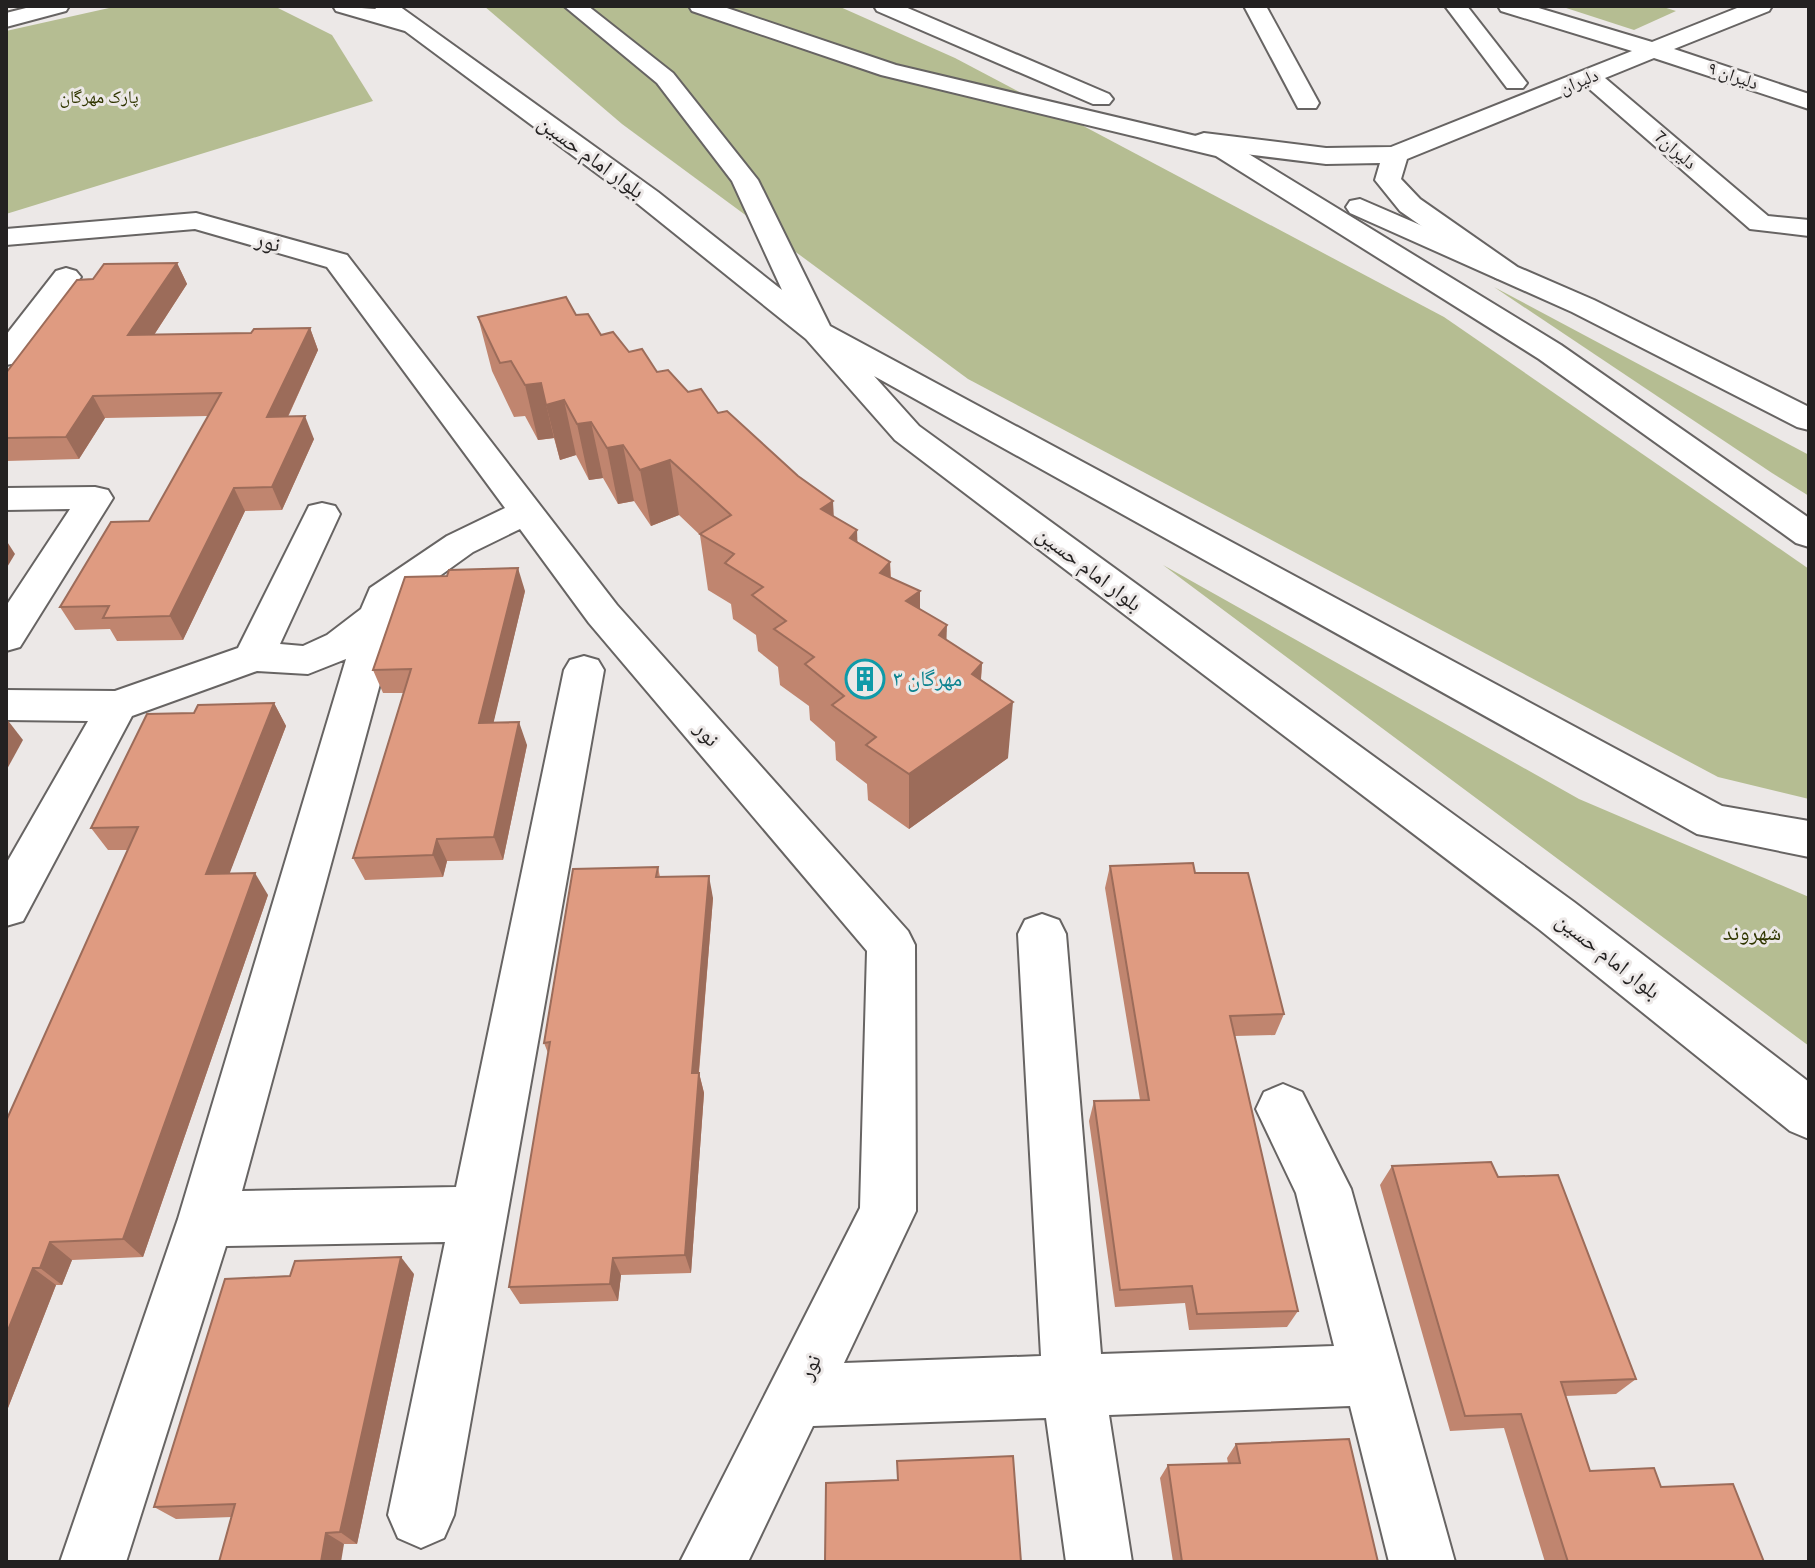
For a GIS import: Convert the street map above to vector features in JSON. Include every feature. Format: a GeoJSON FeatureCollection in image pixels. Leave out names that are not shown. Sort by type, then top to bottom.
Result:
{"type":"FeatureCollection","features":[{"type":"Feature","properties":{"kind":"street"},"geometry":{"type":"LineString","coordinates":[[6,20],[58,6]]}},
{"type":"Feature","properties":{"kind":"street"},"geometry":{"type":"LineString","coordinates":[[344,6],[414,28]]}},
{"type":"Feature","properties":{"kind":"street","name":"بلوار امام حسین"},"geometry":{"type":"LineString","coordinates":[[385,6],[648,198],[817,332],[907,433],[1557,916],[1809,1114]]}},
{"type":"Feature","properties":{"kind":"street"},"geometry":{"type":"LineString","coordinates":[[575,6],[665,78],[745,180],[817,332],[1713,822],[1809,839]]}},
{"type":"Feature","properties":{"kind":"street"},"geometry":{"type":"LineString","coordinates":[[700,6],[889,70],[1215,146],[1550,352],[1809,535]]}},
{"type":"Feature","properties":{"kind":"street"},"geometry":{"type":"LineString","coordinates":[[885,6],[1583,306],[1809,420]]}},
{"type":"Feature","properties":{"kind":"street"},"geometry":{"type":"LineString","coordinates":[[1255,6],[1307,103]]}},
{"type":"Feature","properties":{"kind":"street"},"geometry":{"type":"LineString","coordinates":[[1456,6],[1515,83]]}},
{"type":"Feature","properties":{"kind":"street","name":"دلیران ۹"},"geometry":{"type":"LineString","coordinates":[[1509,6],[1809,102]]}},
{"type":"Feature","properties":{"kind":"street","name":"دلیران"},"geometry":{"type":"LineString","coordinates":[[1215,146],[1326,156],[1395,155],[1657,51],[1761,6]]}},
{"type":"Feature","properties":{"kind":"street","name":"دلیران7"},"geometry":{"type":"LineString","coordinates":[[1590,77],[1760,223],[1809,228]]}},
{"type":"Feature","properties":{"kind":"street"},"geometry":{"type":"LineString","coordinates":[[1395,155],[1388,180],[1410,205],[1506,272]]}},
{"type":"Feature","properties":{"kind":"street","name":"نور"},"geometry":{"type":"LineString","coordinates":[[6,237],[196,221],[337,261],[603,614],[891,945],[888,1211],[713,1562]]}},
{"type":"Feature","properties":{"kind":"street"},"geometry":{"type":"LineString","coordinates":[[6,356],[66,277]]}},
{"type":"Feature","properties":{"kind":"street"},"geometry":{"type":"LineString","coordinates":[[6,499],[95,498],[6,637]]}},
{"type":"Feature","properties":{"kind":"street"},"geometry":{"type":"LineString","coordinates":[[93,1562],[206,1219],[384,597],[460,544],[526,512]]}},
{"type":"Feature","properties":{"kind":"street"},"geometry":{"type":"LineString","coordinates":[[254,657],[322,514]]}},
{"type":"Feature","properties":{"kind":"street"},"geometry":{"type":"LineString","coordinates":[[6,705],[117,706],[254,657],[308,660],[341,645],[378,616]]}},
{"type":"Feature","properties":{"kind":"street"},"geometry":{"type":"LineString","coordinates":[[421,1515],[584,670]]}},
{"type":"Feature","properties":{"kind":"street"},"geometry":{"type":"LineString","coordinates":[[6,907],[117,706]]}},
{"type":"Feature","properties":{"kind":"street"},"geometry":{"type":"LineString","coordinates":[[1042,934],[1073,1386],[1099,1562]]}},
{"type":"Feature","properties":{"kind":"street"},"geometry":{"type":"LineString","coordinates":[[1283,1109],[1323,1189],[1422,1562]]}},
{"type":"Feature","properties":{"kind":"street"},"geometry":{"type":"LineString","coordinates":[[206,1219],[478,1214]]}},
{"type":"Feature","properties":{"kind":"street"},"geometry":{"type":"LineString","coordinates":[[796,1396],[1373,1375]]}},
{"type":"Feature","properties":{"kind":"green space","name":"پارک مهرگان"},"geometry":{"type":"Polygon","coordinates":[[[118,6],[274,6],[332,35],[373,101],[6,214],[6,31],[118,6]]]}},
{"type":"Feature","properties":{"kind":"green space"},"geometry":{"type":"Polygon","coordinates":[[[484,6],[838,6],[955,58],[1444,317],[1809,569],[1809,799],[1718,777],[968,379],[622,124],[484,6]]]}},
{"type":"Feature","properties":{"kind":"green space"},"geometry":{"type":"Polygon","coordinates":[[[1560,6],[1660,6],[1676,11],[1634,30],[1560,6]]]}},
{"type":"Feature","properties":{"kind":"green space"},"geometry":{"type":"Polygon","coordinates":[[[1494,287],[1809,455],[1809,496],[1772,473],[1494,287]]]}},
{"type":"Feature","properties":{"kind":"green space","name":"شهروند"},"geometry":{"type":"Polygon","coordinates":[[[1163,565],[1579,799],[1809,897],[1809,1046],[1163,565]]]}},
{"type":"Feature","properties":{"kind":"building"},"geometry":{"type":"Polygon","coordinates":[[[177,263],[128,335],[251,333],[254,329],[310,328],[267,417],[305,416],[272,487],[234,488],[170,616],[103,618],[109,606],[60,607],[111,522],[149,521],[221,393],[93,396],[66,437],[6,438],[6,373],[77,280],[93,279],[104,264],[177,263]]]}},
{"type":"Feature","properties":{"kind":"building"},"geometry":{"type":"Polygon","coordinates":[[[566,297],[576,315],[588,314],[601,335],[613,332],[629,352],[642,349],[657,372],[668,370],[688,392],[701,389],[718,413],[727,411],[798,476],[833,501],[821,509],[857,530],[850,538],[890,562],[880,573],[920,591],[906,601],[947,625],[939,635],[982,663],[972,674],[1013,702],[909,774],[866,745],[876,737],[832,705],[844,696],[805,664],[814,657],[774,629],[786,621],[752,595],[763,587],[725,563],[734,554],[700,534],[731,515],[670,460],[640,470],[623,445],[607,448],[591,422],[577,424],[564,400],[546,405],[541,383],[525,385],[511,361],[500,363],[478,317],[566,297]]]}},
{"type":"Feature","properties":{"kind":"building"},"geometry":{"type":"Polygon","coordinates":[[[518,568],[479,723],[519,722],[494,837],[437,839],[433,855],[353,858],[411,669],[373,670],[405,577],[447,576],[449,570],[518,568]]]}},
{"type":"Feature","properties":{"kind":"building"},"geometry":{"type":"Polygon","coordinates":[[[274,703],[206,874],[255,873],[123,1239],[50,1242],[40,1268],[33,1268],[6,1335],[6,1121],[138,827],[91,828],[147,714],[194,713],[198,705],[274,703]]]}},
{"type":"Feature","properties":{"kind":"building"},"geometry":{"type":"Polygon","coordinates":[[[1193,863],[1195,873],[1248,873],[1284,1014],[1230,1016],[1298,1311],[1197,1314],[1192,1286],[1120,1290],[1094,1101],[1149,1100],[1110,866],[1193,863]]]}},
{"type":"Feature","properties":{"kind":"building"},"geometry":{"type":"Polygon","coordinates":[[[658,867],[656,877],[709,876],[692,1073],[699,1073],[685,1255],[613,1258],[610,1284],[509,1287],[550,1042],[544,1043],[573,869],[658,867]]]}},
{"type":"Feature","properties":{"kind":"building"},"geometry":{"type":"Polygon","coordinates":[[[1491,1162],[1498,1177],[1558,1175],[1636,1379],[1561,1382],[1590,1471],[1654,1468],[1661,1487],[1733,1484],[1764,1562],[1568,1562],[1521,1414],[1465,1416],[1392,1166],[1491,1162]]]}},
{"type":"Feature","properties":{"kind":"building"},"geometry":{"type":"Polygon","coordinates":[[[401,1257],[340,1532],[326,1533],[321,1562],[219,1562],[235,1504],[154,1507],[225,1279],[290,1276],[295,1261],[401,1257]]]}},
{"type":"Feature","properties":{"kind":"building"},"geometry":{"type":"Polygon","coordinates":[[[1349,1439],[1378,1562],[1182,1562],[1168,1465],[1240,1463],[1236,1444],[1349,1439]]]}},
{"type":"Feature","properties":{"kind":"building"},"geometry":{"type":"Polygon","coordinates":[[[1013,1456],[1021,1562],[825,1562],[826,1483],[898,1480],[897,1461],[1013,1456]]]}},
{"type":"Feature","properties":{"kind":"place","name":"مهرگان ۳"},"geometry":{"type":"Point","coordinates":[865,679]}}]}
